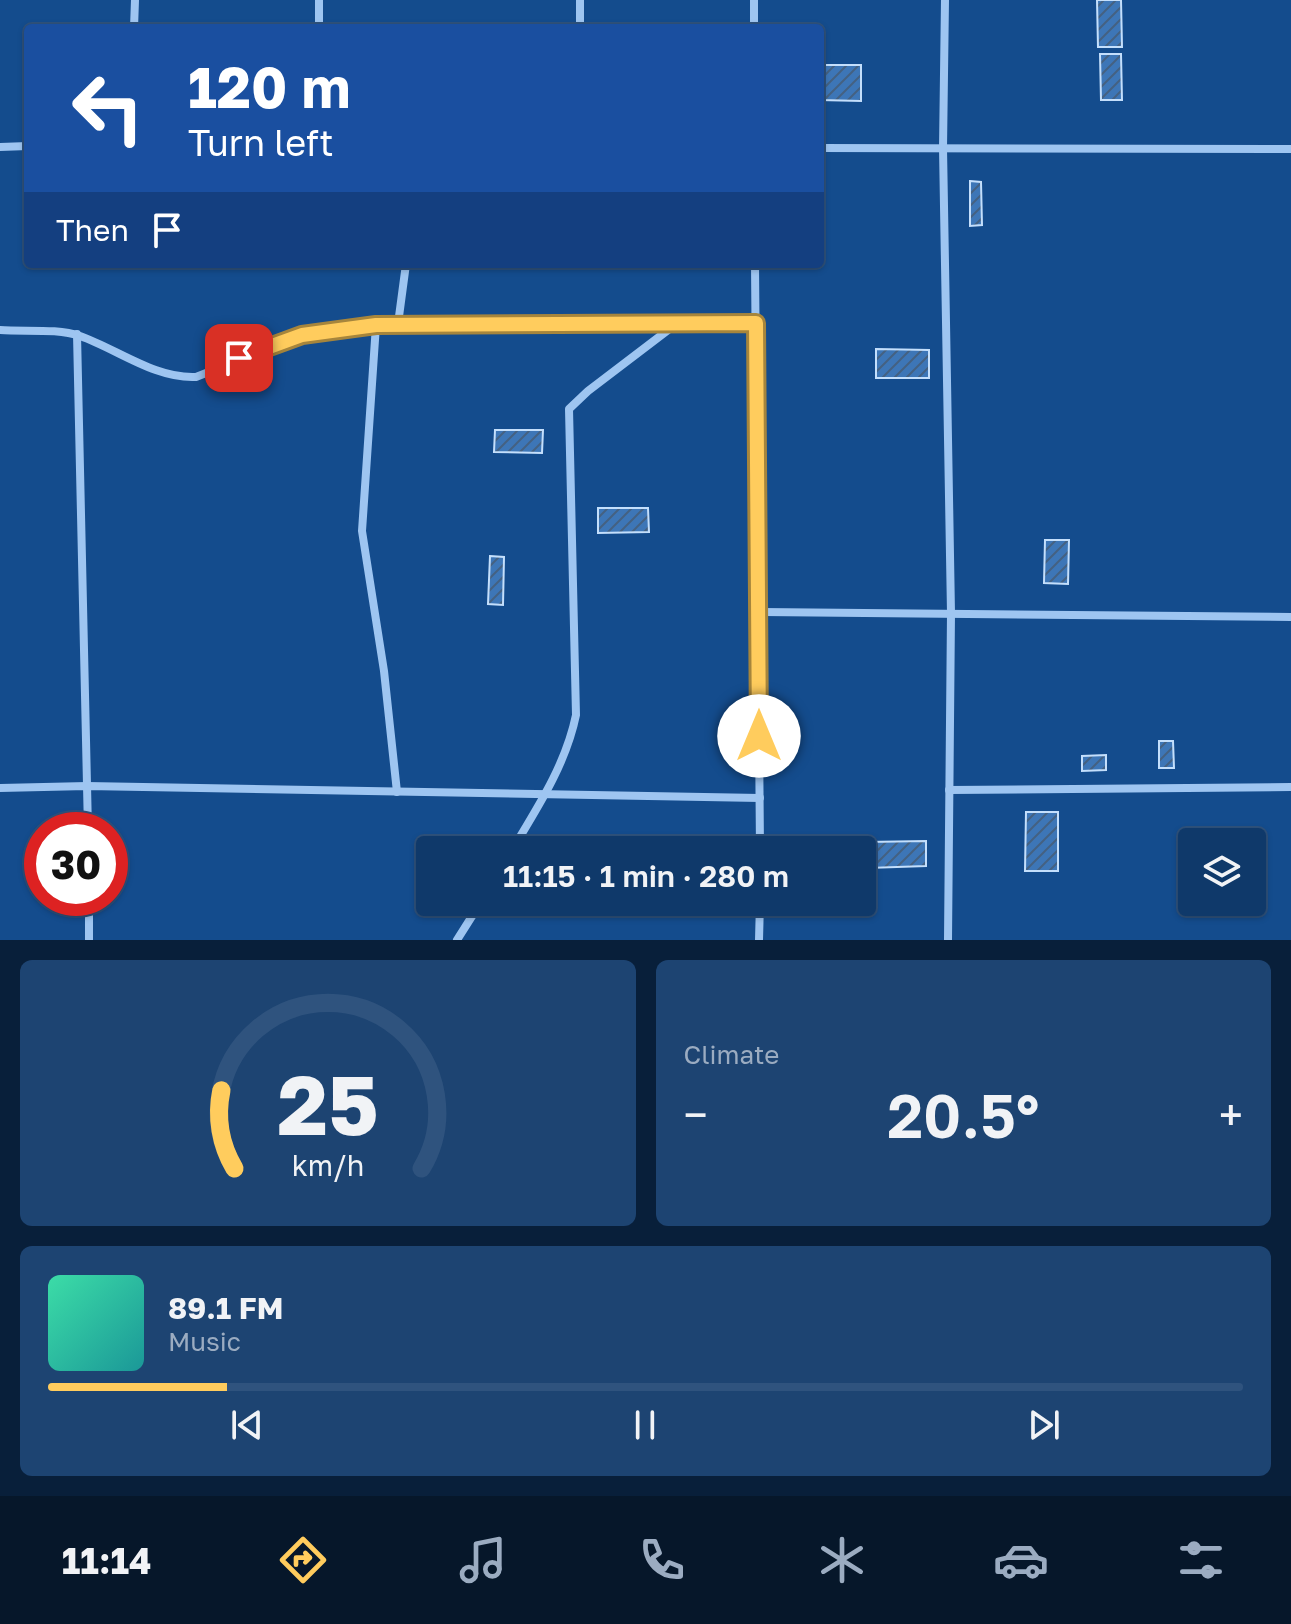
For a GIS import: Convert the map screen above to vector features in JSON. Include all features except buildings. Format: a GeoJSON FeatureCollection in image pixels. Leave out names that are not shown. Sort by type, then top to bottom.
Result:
{"type":"FeatureCollection","features":[{"type":"Feature","properties":{"kind":"street"},"geometry":{"type":"LineString","coordinates":[[134,24],[135,0]]}},
{"type":"Feature","properties":{"kind":"street"},"geometry":{"type":"LineString","coordinates":[[319,0],[319,24]]}},
{"type":"Feature","properties":{"kind":"street"},"geometry":{"type":"LineString","coordinates":[[580,0],[580,24]]}},
{"type":"Feature","properties":{"kind":"street"},"geometry":{"type":"LineString","coordinates":[[754,0],[754,24]]}},
{"type":"Feature","properties":{"kind":"street"},"geometry":{"type":"LineString","coordinates":[[945,0],[943,148],[951,613],[948,940]]}},
{"type":"Feature","properties":{"kind":"street"},"geometry":{"type":"LineString","coordinates":[[0,147],[24,146]]}},
{"type":"Feature","properties":{"kind":"street"},"geometry":{"type":"LineString","coordinates":[[824,148],[1291,149]]}},
{"type":"Feature","properties":{"kind":"street"},"geometry":{"type":"LineString","coordinates":[[398,324],[405,268]]}},
{"type":"Feature","properties":{"kind":"street"},"geometry":{"type":"LineString","coordinates":[[755,268],[760,836]]}},
{"type":"Feature","properties":{"kind":"street"},"geometry":{"type":"LineString","coordinates":[[520,836],[545,795],[571,738],[576,715],[569,409],[677,323]]}},
{"type":"Feature","properties":{"kind":"street"},"geometry":{"type":"LineString","coordinates":[[0,330],[77,334],[136,362],[186,377],[196,377],[302,335],[376,325],[756,323]]}},
{"type":"Feature","properties":{"kind":"street"},"geometry":{"type":"LineString","coordinates":[[376,325],[362,531],[397,792]]}},
{"type":"Feature","properties":{"kind":"street"},"geometry":{"type":"LineString","coordinates":[[77,334],[88,812]]}},
{"type":"Feature","properties":{"kind":"street"},"geometry":{"type":"LineString","coordinates":[[758,612],[1291,617]]}},
{"type":"Feature","properties":{"kind":"street"},"geometry":{"type":"LineString","coordinates":[[0,788],[87,786],[760,798]]}},
{"type":"Feature","properties":{"kind":"street"},"geometry":{"type":"LineString","coordinates":[[949,790],[1291,787]]}},
{"type":"Feature","properties":{"kind":"street"},"geometry":{"type":"LineString","coordinates":[[89,916],[89,940]]}},
{"type":"Feature","properties":{"kind":"street"},"geometry":{"type":"LineString","coordinates":[[457,940],[472,916]]}},
{"type":"Feature","properties":{"kind":"street"},"geometry":{"type":"LineString","coordinates":[[759,940],[760,916]]}},
{"type":"Feature","properties":{"kind":"route"},"geometry":{"type":"LineString","coordinates":[[239,358],[302,335],[376,325],[756,323],[759,736]]}}]}
